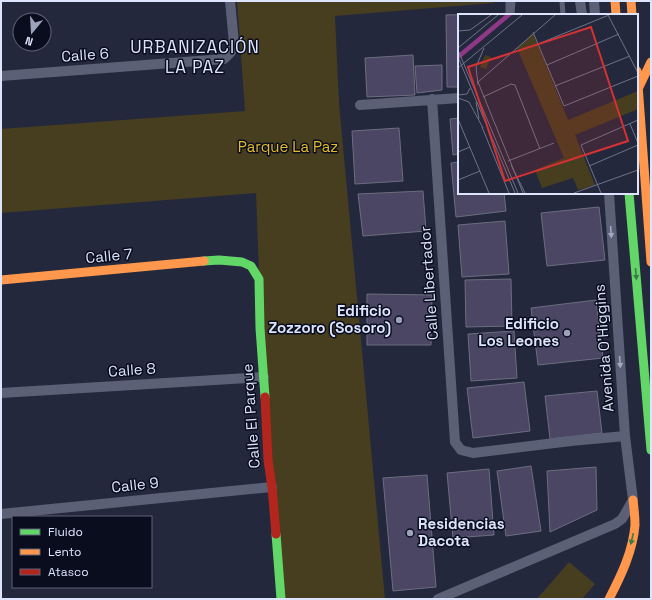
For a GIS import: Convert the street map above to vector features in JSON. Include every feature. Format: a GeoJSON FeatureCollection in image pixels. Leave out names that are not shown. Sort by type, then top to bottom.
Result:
{"type":"FeatureCollection","features":[{"type":"Feature","properties":{"kind":"main road"},"geometry":{"type":"LineString","coordinates":[[615,1],[616,14]]}},
{"type":"Feature","properties":{"kind":"main road"},"geometry":{"type":"LineString","coordinates":[[631,1],[632,14]]}},
{"type":"Feature","properties":{"kind":"main road"},"geometry":{"type":"LineString","coordinates":[[651,62],[638,87],[651,262]]}},
{"type":"Feature","properties":{"kind":"main road"},"geometry":{"type":"LineString","coordinates":[[629,194],[651,450]]}},
{"type":"Feature","properties":{"kind":"main road","name":"Calle 7"},"geometry":{"type":"LineString","coordinates":[[1,280],[219,260]]}},
{"type":"Feature","properties":{"kind":"main road","name":"Calle El Parque"},"geometry":{"type":"LineString","coordinates":[[219,260],[242,262],[252,266],[259,279],[260,328],[268,460],[272,487],[281,599]]}},
{"type":"Feature","properties":{"kind":"main road"},"geometry":{"type":"LineString","coordinates":[[609,599],[628,555],[634,534],[635,523],[633,500]]}},
{"type":"Feature","properties":{"kind":"street","name":"Calle 6"},"geometry":{"type":"LineString","coordinates":[[1,76],[224,59],[231,52],[234,43],[230,1]]}},
{"type":"Feature","properties":{"kind":"street"},"geometry":{"type":"LineString","coordinates":[[580,1],[582,14]]}},
{"type":"Feature","properties":{"kind":"street"},"geometry":{"type":"LineString","coordinates":[[594,1],[595,14]]}},
{"type":"Feature","properties":{"kind":"street"},"geometry":{"type":"LineString","coordinates":[[360,105],[458,98]]}},
{"type":"Feature","properties":{"kind":"street","name":"Calle Libertador"},"geometry":{"type":"LineString","coordinates":[[432,100],[455,442],[461,450],[473,453],[625,436]]}},
{"type":"Feature","properties":{"kind":"street","name":"Avenida O'Higgins"},"geometry":{"type":"LineString","coordinates":[[609,194],[625,436],[633,500]]}},
{"type":"Feature","properties":{"kind":"street","name":"Calle 8"},"geometry":{"type":"LineString","coordinates":[[1,393],[264,377]]}},
{"type":"Feature","properties":{"kind":"street","name":"Calle 9"},"geometry":{"type":"LineString","coordinates":[[1,514],[272,487]]}},
{"type":"Feature","properties":{"kind":"street"},"geometry":{"type":"LineString","coordinates":[[438,599],[615,524],[622,519],[633,500]]}},
{"type":"Feature","properties":{"kind":"lane"},"geometry":{"type":"LineString","coordinates":[[508,1],[508,14]]}},
{"type":"Feature","properties":{"kind":"lane"},"geometry":{"type":"LineString","coordinates":[[512,14],[513,1]]}},
{"type":"Feature","properties":{"kind":"lane"},"geometry":{"type":"LineString","coordinates":[[562,1],[563,14]]}},
{"type":"Feature","properties":{"kind":"green space","name":"Parque La Paz"},"geometry":{"type":"Polygon","coordinates":[[[237,1],[493,1],[493,3],[335,16],[339,103],[385,599],[282,599],[261,328],[256,193],[1,213],[1,129],[245,111],[237,1]]]}},
{"type":"Feature","properties":{"kind":"green space"},"geometry":{"type":"Polygon","coordinates":[[[569,562],[595,584],[582,599],[537,599],[569,562]]]}},
{"type":"Feature","properties":{"kind":"building"},"geometry":{"type":"Polygon","coordinates":[[[446,15],[458,15],[458,87],[447,87],[446,15]]]}},
{"type":"Feature","properties":{"kind":"building"},"geometry":{"type":"Polygon","coordinates":[[[413,55],[415,95],[367,97],[365,58],[413,55]]]}},
{"type":"Feature","properties":{"kind":"building"},"geometry":{"type":"Polygon","coordinates":[[[442,65],[442,90],[417,93],[415,66],[442,65]]]}},
{"type":"Feature","properties":{"kind":"building"},"geometry":{"type":"Polygon","coordinates":[[[458,118],[458,154],[453,155],[450,119],[458,118]]]}},
{"type":"Feature","properties":{"kind":"building"},"geometry":{"type":"Polygon","coordinates":[[[399,128],[403,181],[355,184],[352,131],[399,128]]]}},
{"type":"Feature","properties":{"kind":"building"},"geometry":{"type":"Polygon","coordinates":[[[458,162],[458,194],[504,194],[506,211],[456,217],[451,163],[458,162]]]}},
{"type":"Feature","properties":{"kind":"building"},"geometry":{"type":"Polygon","coordinates":[[[423,191],[426,231],[363,236],[358,194],[423,191]]]}},
{"type":"Feature","properties":{"kind":"building"},"geometry":{"type":"Polygon","coordinates":[[[599,207],[605,260],[547,266],[541,213],[599,207]]]}},
{"type":"Feature","properties":{"kind":"building"},"geometry":{"type":"Polygon","coordinates":[[[505,221],[509,274],[462,277],[458,225],[505,221]]]}},
{"type":"Feature","properties":{"kind":"building"},"geometry":{"type":"Polygon","coordinates":[[[511,279],[512,326],[466,327],[465,280],[511,279]]]}},
{"type":"Feature","properties":{"kind":"building","name":"Edificio Zozzoro (Sosoro)"},"geometry":{"type":"Polygon","coordinates":[[[367,294],[432,295],[431,345],[367,345],[367,294]]]}},
{"type":"Feature","properties":{"kind":"building","name":"Edificio Los Leones"},"geometry":{"type":"Polygon","coordinates":[[[596,300],[603,358],[538,365],[531,308],[596,300]]]}},
{"type":"Feature","properties":{"kind":"building"},"geometry":{"type":"Polygon","coordinates":[[[514,331],[517,378],[471,381],[468,334],[514,331]]]}},
{"type":"Feature","properties":{"kind":"building"},"geometry":{"type":"Polygon","coordinates":[[[524,382],[530,431],[473,438],[467,388],[524,382]]]}},
{"type":"Feature","properties":{"kind":"building"},"geometry":{"type":"Polygon","coordinates":[[[597,391],[602,433],[550,439],[545,396],[597,391]]]}},
{"type":"Feature","properties":{"kind":"building"},"geometry":{"type":"Polygon","coordinates":[[[531,466],[541,531],[506,536],[497,471],[531,466]]]}},
{"type":"Feature","properties":{"kind":"building"},"geometry":{"type":"Polygon","coordinates":[[[596,467],[597,510],[550,532],[547,471],[596,467]]]}},
{"type":"Feature","properties":{"kind":"building"},"geometry":{"type":"Polygon","coordinates":[[[489,469],[494,535],[453,538],[447,473],[489,469]]]}},
{"type":"Feature","properties":{"kind":"building","name":"Residencias Dacota"},"geometry":{"type":"Polygon","coordinates":[[[427,475],[436,587],[393,591],[383,478],[427,475]]]}},
{"type":"Feature","properties":{"kind":"traffic: fast"},"geometry":{"type":"LineString","coordinates":[[629,194],[651,450]]}},
{"type":"Feature","properties":{"kind":"traffic: fast"},"geometry":{"type":"LineString","coordinates":[[204,261],[219,260],[242,262],[251,266],[259,279],[260,328],[265,397]]}},
{"type":"Feature","properties":{"kind":"traffic: fast"},"geometry":{"type":"LineString","coordinates":[[276,534],[281,599]]}},
{"type":"Feature","properties":{"kind":"traffic: slow"},"geometry":{"type":"LineString","coordinates":[[615,1],[616,14]]}},
{"type":"Feature","properties":{"kind":"traffic: slow"},"geometry":{"type":"LineString","coordinates":[[631,1],[632,14]]}},
{"type":"Feature","properties":{"kind":"traffic: slow"},"geometry":{"type":"LineString","coordinates":[[639,87],[651,62]]}},
{"type":"Feature","properties":{"kind":"traffic: slow"},"geometry":{"type":"LineString","coordinates":[[638,85],[651,262]]}},
{"type":"Feature","properties":{"kind":"traffic: slow"},"geometry":{"type":"LineString","coordinates":[[1,280],[204,261]]}},
{"type":"Feature","properties":{"kind":"traffic: slow"},"geometry":{"type":"LineString","coordinates":[[609,599],[622,572],[632,544],[635,525],[633,500]]}},
{"type":"Feature","properties":{"kind":"traffic: jam"},"geometry":{"type":"LineString","coordinates":[[265,397],[268,460],[276,534]]}},
{"type":"Feature","properties":{"kind":"place","name":"Edificio Zozzoro (Sosoro)"},"geometry":{"type":"Point","coordinates":[399,320]}},
{"type":"Feature","properties":{"kind":"place","name":"Edificio Los Leones"},"geometry":{"type":"Point","coordinates":[567,333]}},
{"type":"Feature","properties":{"kind":"place","name":"Residencias Dacota"},"geometry":{"type":"Point","coordinates":[410,533]}},
{"type":"Feature","properties":{"kind":"district","name":"URBANIZACIÓN LA PAZ"},"geometry":{"type":"Point","coordinates":[195,57]}}]}
